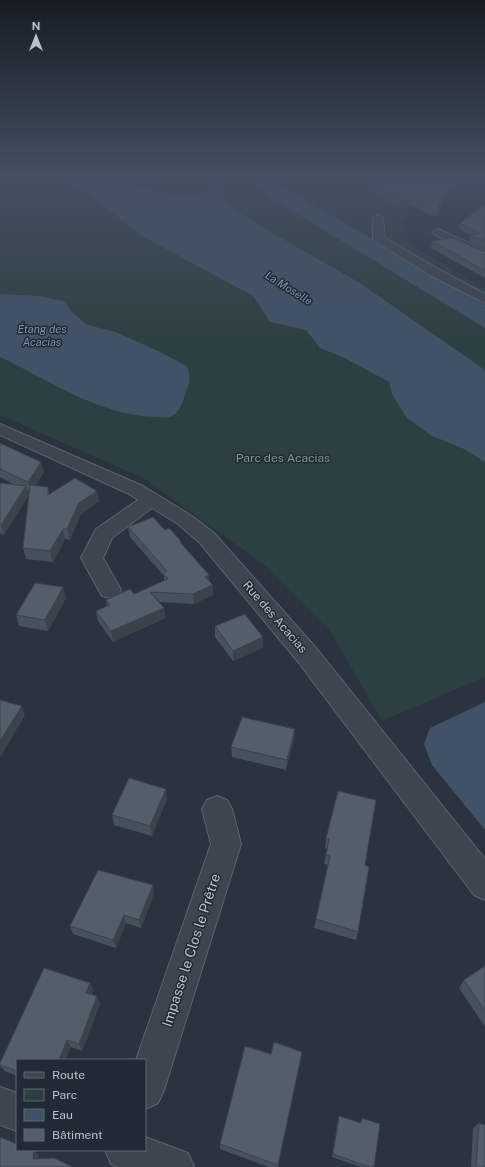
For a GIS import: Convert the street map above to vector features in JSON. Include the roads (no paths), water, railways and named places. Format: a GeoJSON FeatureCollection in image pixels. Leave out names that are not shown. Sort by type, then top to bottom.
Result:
{"type":"FeatureCollection","features":[{"type":"Feature","properties":{"kind":"street"},"geometry":{"type":"LineString","coordinates":[[379,231],[379,239],[485,299]]}},
{"type":"Feature","properties":{"kind":"street"},"geometry":{"type":"LineString","coordinates":[[438,232],[485,255]]}},
{"type":"Feature","properties":{"kind":"street","name":"Rue des Acacias"},"geometry":{"type":"LineString","coordinates":[[0,429],[136,490],[191,524],[207,538],[308,656],[485,884]]}},
{"type":"Feature","properties":{"kind":"street"},"geometry":{"type":"LineString","coordinates":[[110,590],[92,558],[103,534],[151,500]]}},
{"type":"Feature","properties":{"kind":"street","name":"Impasse le Clos le Prêtre"},"geometry":{"type":"LineString","coordinates":[[146,1087],[226,844],[218,809]]}},
{"type":"Feature","properties":{"kind":"street"},"geometry":{"type":"LineString","coordinates":[[0,1106],[16,1112]]}},
{"type":"Feature","properties":{"kind":"street"},"geometry":{"type":"LineString","coordinates":[[128,1151],[174,1167]]}},
{"type":"Feature","properties":{"kind":"water","name":"La Moselle"},"geometry":{"type":"Polygon","coordinates":[[[136,231],[270,231],[360,283],[485,370],[485,462],[462,448],[432,436],[407,418],[392,394],[389,382],[344,358],[320,348],[306,330],[270,322],[253,296],[142,236],[136,231]]]}},
{"type":"Feature","properties":{"kind":"water"},"geometry":{"type":"Polygon","coordinates":[[[326,231],[359,231],[485,305],[485,328],[326,231]]]}},
{"type":"Feature","properties":{"kind":"water","name":"Étang des Acacias"},"geometry":{"type":"Polygon","coordinates":[[[0,294],[39,296],[64,301],[71,311],[87,325],[113,331],[187,366],[189,382],[179,409],[170,417],[134,415],[114,410],[74,395],[0,357],[0,294]]]}},
{"type":"Feature","properties":{"kind":"water"},"geometry":{"type":"Polygon","coordinates":[[[485,702],[485,830],[432,765],[424,744],[430,728],[485,702]]]}},
{"type":"Feature","properties":{"kind":"park label","name":"Parc des Acacias"},"geometry":{"type":"Point","coordinates":[283,458]}}]}
